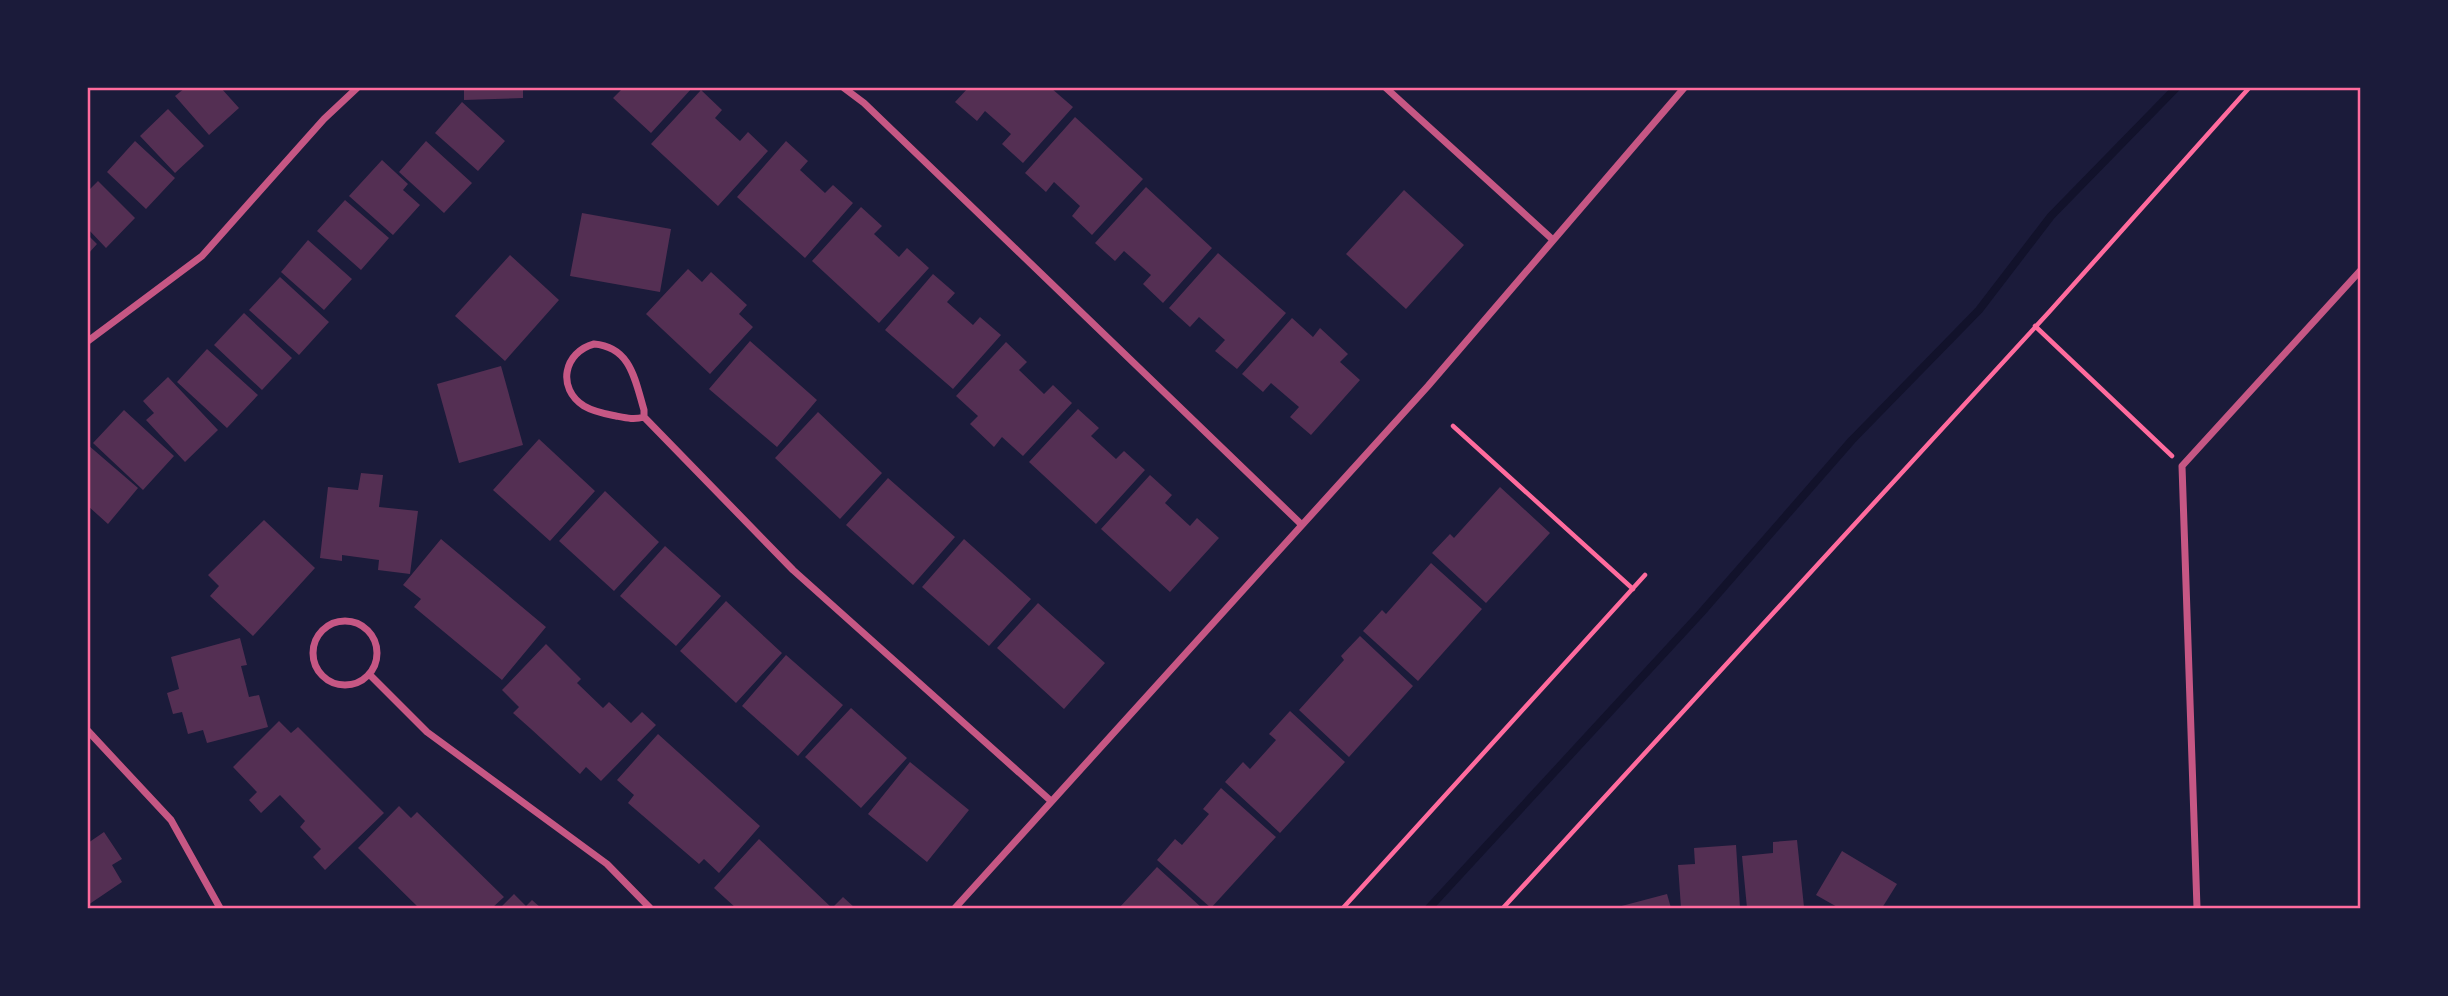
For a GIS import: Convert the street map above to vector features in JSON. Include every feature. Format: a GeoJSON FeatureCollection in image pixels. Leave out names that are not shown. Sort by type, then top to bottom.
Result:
{"type":"FeatureCollection","features":[{"type":"Feature","properties":{"kind":"street"},"geometry":{"type":"LineString","coordinates":[[88,341],[202,256],[324,119],[357,88]]}},
{"type":"Feature","properties":{"kind":"street"},"geometry":{"type":"LineString","coordinates":[[844,88],[864,103],[1302,525]]}},
{"type":"Feature","properties":{"kind":"street"},"geometry":{"type":"LineString","coordinates":[[1386,88],[1552,239]]}},
{"type":"Feature","properties":{"kind":"street"},"geometry":{"type":"LineString","coordinates":[[955,908],[1428,386],[1684,88]]}},
{"type":"Feature","properties":{"kind":"street"},"geometry":{"type":"LineString","coordinates":[[2197,908],[2182,466],[2361,271]]}},
{"type":"Feature","properties":{"kind":"street"},"geometry":{"type":"LineString","coordinates":[[644,417],[636,420],[603,413],[583,405],[569,390],[566,381],[566,371],[575,353],[594,344],[615,348],[623,355],[630,365],[644,417],[793,570],[1051,801]]}},
{"type":"Feature","properties":{"kind":"street"},"geometry":{"type":"LineString","coordinates":[[337,621],[358,623],[366,628],[373,636],[377,656],[369,674],[360,681],[339,684],[321,673],[313,653],[321,632],[337,621]]}},
{"type":"Feature","properties":{"kind":"street"},"geometry":{"type":"LineString","coordinates":[[369,674],[427,732],[607,864],[650,908]]}},
{"type":"Feature","properties":{"kind":"street"},"geometry":{"type":"LineString","coordinates":[[88,731],[172,820],[220,908]]}},
{"type":"Feature","properties":{"kind":"path"},"geometry":{"type":"LineString","coordinates":[[1503,908],[2249,88]]}},
{"type":"Feature","properties":{"kind":"path"},"geometry":{"type":"LineString","coordinates":[[2035,326],[2182,466]]}},
{"type":"Feature","properties":{"kind":"path"},"geometry":{"type":"LineString","coordinates":[[1453,426],[1633,589]]}},
{"type":"Feature","properties":{"kind":"path"},"geometry":{"type":"LineString","coordinates":[[1343,908],[1645,575]]}},
{"type":"Feature","properties":{"kind":"building"},"geometry":{"type":"Polygon","coordinates":[[[185,88],[221,88],[239,108],[209,135],[175,96],[185,88]]]}},
{"type":"Feature","properties":{"kind":"building"},"geometry":{"type":"Polygon","coordinates":[[[464,88],[523,88],[523,98],[464,100],[464,88]]]}},
{"type":"Feature","properties":{"kind":"building"},"geometry":{"type":"Polygon","coordinates":[[[623,88],[692,88],[651,133],[613,98],[623,88]]]}},
{"type":"Feature","properties":{"kind":"building"},"geometry":{"type":"Polygon","coordinates":[[[968,88],[1051,88],[1073,107],[1023,163],[1002,144],[1011,134],[985,111],[977,121],[955,102],[968,88]]]}},
{"type":"Feature","properties":{"kind":"building"},"geometry":{"type":"Polygon","coordinates":[[[701,90],[722,110],[715,118],[740,141],[748,132],[768,151],[718,206],[651,144],[701,90]]]}},
{"type":"Feature","properties":{"kind":"building"},"geometry":{"type":"Polygon","coordinates":[[[462,102],[505,141],[478,171],[435,133],[462,102]]]}},
{"type":"Feature","properties":{"kind":"building"},"geometry":{"type":"Polygon","coordinates":[[[168,109],[204,146],[175,173],[140,136],[168,109]]]}},
{"type":"Feature","properties":{"kind":"building"},"geometry":{"type":"Polygon","coordinates":[[[1075,117],[1143,179],[1092,235],[1072,216],[1080,206],[1054,182],[1046,192],[1025,173],[1075,117]]]}},
{"type":"Feature","properties":{"kind":"building"},"geometry":{"type":"Polygon","coordinates":[[[135,141],[175,178],[146,209],[107,172],[135,141]]]}},
{"type":"Feature","properties":{"kind":"building"},"geometry":{"type":"Polygon","coordinates":[[[426,141],[472,183],[444,213],[399,172],[426,141]]]}},
{"type":"Feature","properties":{"kind":"building"},"geometry":{"type":"Polygon","coordinates":[[[786,141],[808,161],[800,170],[825,193],[833,185],[853,203],[805,258],[737,197],[786,141]]]}},
{"type":"Feature","properties":{"kind":"building"},"geometry":{"type":"Polygon","coordinates":[[[382,160],[408,184],[403,190],[420,205],[393,235],[349,196],[382,160]]]}},
{"type":"Feature","properties":{"kind":"building"},"geometry":{"type":"Polygon","coordinates":[[[98,181],[135,218],[106,248],[88,229],[88,191],[98,181]]]}},
{"type":"Feature","properties":{"kind":"building"},"geometry":{"type":"Polygon","coordinates":[[[1146,187],[1212,248],[1163,303],[1143,284],[1151,275],[1124,251],[1115,261],[1095,243],[1146,187]]]}},
{"type":"Feature","properties":{"kind":"building"},"geometry":{"type":"Polygon","coordinates":[[[1404,190],[1464,245],[1406,309],[1346,254],[1404,190]]]}},
{"type":"Feature","properties":{"kind":"building"},"geometry":{"type":"Polygon","coordinates":[[[345,200],[389,238],[361,270],[317,231],[345,200]]]}},
{"type":"Feature","properties":{"kind":"building"},"geometry":{"type":"Polygon","coordinates":[[[861,207],[882,226],[874,234],[899,257],[907,248],[929,268],[879,323],[812,261],[861,207]]]}},
{"type":"Feature","properties":{"kind":"building"},"geometry":{"type":"Polygon","coordinates":[[[582,213],[671,229],[660,292],[570,276],[582,213]]]}},
{"type":"Feature","properties":{"kind":"building"},"geometry":{"type":"Polygon","coordinates":[[[88,235],[97,244],[88,254],[88,235]]]}},
{"type":"Feature","properties":{"kind":"building"},"geometry":{"type":"Polygon","coordinates":[[[308,240],[352,279],[324,310],[281,272],[308,240]]]}},
{"type":"Feature","properties":{"kind":"building"},"geometry":{"type":"Polygon","coordinates":[[[1218,253],[1286,313],[1237,369],[1215,351],[1225,340],[1199,317],[1190,327],[1169,308],[1218,253]]]}},
{"type":"Feature","properties":{"kind":"building"},"geometry":{"type":"Polygon","coordinates":[[[510,255],[559,300],[505,361],[455,316],[510,255]]]}},
{"type":"Feature","properties":{"kind":"building"},"geometry":{"type":"Polygon","coordinates":[[[688,269],[702,282],[711,272],[747,305],[739,314],[753,327],[710,374],[646,314],[688,269]]]}},
{"type":"Feature","properties":{"kind":"building"},"geometry":{"type":"Polygon","coordinates":[[[933,274],[955,293],[947,302],[973,325],[980,317],[1001,335],[953,389],[885,330],[933,274]]]}},
{"type":"Feature","properties":{"kind":"building"},"geometry":{"type":"Polygon","coordinates":[[[280,277],[329,322],[299,355],[249,310],[280,277]]]}},
{"type":"Feature","properties":{"kind":"building"},"geometry":{"type":"Polygon","coordinates":[[[244,313],[292,358],[262,390],[214,345],[244,313]]]}},
{"type":"Feature","properties":{"kind":"building"},"geometry":{"type":"Polygon","coordinates":[[[1292,318],[1313,337],[1320,328],[1348,354],[1340,362],[1360,380],[1311,435],[1290,417],[1299,407],[1271,383],[1263,392],[1242,374],[1292,318]]]}},
{"type":"Feature","properties":{"kind":"building"},"geometry":{"type":"Polygon","coordinates":[[[750,341],[817,400],[777,447],[709,389],[750,341]]]}},
{"type":"Feature","properties":{"kind":"building"},"geometry":{"type":"Polygon","coordinates":[[[1006,342],[1027,362],[1019,370],[1044,394],[1053,385],[1072,403],[1023,456],[1002,437],[994,447],[970,424],[978,416],[956,396],[1006,342]]]}},
{"type":"Feature","properties":{"kind":"building"},"geometry":{"type":"Polygon","coordinates":[[[207,349],[258,395],[227,428],[177,382],[207,349]]]}},
{"type":"Feature","properties":{"kind":"building"},"geometry":{"type":"Polygon","coordinates":[[[501,366],[523,445],[459,463],[437,384],[501,366]]]}},
{"type":"Feature","properties":{"kind":"building"},"geometry":{"type":"Polygon","coordinates":[[[168,377],[218,430],[185,462],[146,420],[154,413],[143,401],[168,377]]]}},
{"type":"Feature","properties":{"kind":"building"},"geometry":{"type":"Polygon","coordinates":[[[1078,409],[1099,428],[1091,436],[1116,459],[1124,451],[1145,470],[1096,524],[1029,462],[1078,409]]]}},
{"type":"Feature","properties":{"kind":"building"},"geometry":{"type":"Polygon","coordinates":[[[124,410],[174,456],[143,490],[93,443],[124,410]]]}},
{"type":"Feature","properties":{"kind":"building"},"geometry":{"type":"Polygon","coordinates":[[[818,412],[882,473],[840,519],[775,458],[818,412]]]}},
{"type":"Feature","properties":{"kind":"building"},"geometry":{"type":"Polygon","coordinates":[[[539,439],[595,491],[550,541],[493,490],[539,439]]]}},
{"type":"Feature","properties":{"kind":"building"},"geometry":{"type":"Polygon","coordinates":[[[88,445],[138,488],[108,524],[88,506],[88,445]]]}},
{"type":"Feature","properties":{"kind":"building"},"geometry":{"type":"Polygon","coordinates":[[[361,473],[383,475],[379,507],[418,511],[410,574],[378,570],[379,560],[342,555],[342,561],[320,558],[328,487],[358,490],[361,473]]]}},
{"type":"Feature","properties":{"kind":"building"},"geometry":{"type":"Polygon","coordinates":[[[1150,475],[1172,495],[1165,503],[1190,526],[1197,518],[1219,538],[1170,592],[1101,529],[1150,475]]]}},
{"type":"Feature","properties":{"kind":"building"},"geometry":{"type":"Polygon","coordinates":[[[888,478],[955,537],[913,585],[846,525],[888,478]]]}},
{"type":"Feature","properties":{"kind":"building"},"geometry":{"type":"Polygon","coordinates":[[[1500,487],[1550,533],[1486,603],[1432,553],[1450,534],[1454,538],[1500,487]]]}},
{"type":"Feature","properties":{"kind":"building"},"geometry":{"type":"Polygon","coordinates":[[[605,491],[659,542],[614,591],[559,541],[605,491]]]}},
{"type":"Feature","properties":{"kind":"building"},"geometry":{"type":"Polygon","coordinates":[[[264,520],[315,568],[253,636],[210,596],[219,586],[208,575],[264,520]]]}},
{"type":"Feature","properties":{"kind":"building"},"geometry":{"type":"Polygon","coordinates":[[[441,539],[546,627],[502,680],[414,607],[421,599],[403,585],[441,539]]]}},
{"type":"Feature","properties":{"kind":"building"},"geometry":{"type":"Polygon","coordinates":[[[964,539],[1031,599],[989,646],[922,587],[964,539]]]}},
{"type":"Feature","properties":{"kind":"building"},"geometry":{"type":"Polygon","coordinates":[[[665,546],[721,596],[676,646],[620,596],[665,546]]]}},
{"type":"Feature","properties":{"kind":"building"},"geometry":{"type":"Polygon","coordinates":[[[1431,563],[1482,609],[1418,681],[1363,631],[1382,610],[1386,614],[1431,563]]]}},
{"type":"Feature","properties":{"kind":"building"},"geometry":{"type":"Polygon","coordinates":[[[726,601],[782,653],[736,703],[680,651],[726,601]]]}},
{"type":"Feature","properties":{"kind":"building"},"geometry":{"type":"Polygon","coordinates":[[[1038,603],[1105,663],[1064,709],[997,648],[1038,603]]]}},
{"type":"Feature","properties":{"kind":"building"},"geometry":{"type":"Polygon","coordinates":[[[1360,636],[1413,686],[1349,757],[1299,710],[1344,660],[1341,656],[1360,636]]]}},
{"type":"Feature","properties":{"kind":"building"},"geometry":{"type":"Polygon","coordinates":[[[240,638],[247,665],[241,666],[249,697],[259,695],[268,727],[207,743],[203,730],[188,734],[182,712],[173,714],[167,693],[179,689],[171,657],[240,638]]]}},
{"type":"Feature","properties":{"kind":"building"},"geometry":{"type":"Polygon","coordinates":[[[546,644],[581,679],[577,683],[603,708],[609,702],[631,723],[642,712],[656,725],[601,781],[586,767],[580,774],[513,713],[519,707],[502,690],[546,644]]]}},
{"type":"Feature","properties":{"kind":"building"},"geometry":{"type":"Polygon","coordinates":[[[786,655],[843,705],[798,756],[742,706],[786,655]]]}},
{"type":"Feature","properties":{"kind":"building"},"geometry":{"type":"Polygon","coordinates":[[[851,708],[907,758],[861,808],[805,757],[851,708]]]}},
{"type":"Feature","properties":{"kind":"building"},"geometry":{"type":"Polygon","coordinates":[[[1290,711],[1345,762],[1280,833],[1225,782],[1243,762],[1250,769],[1276,740],[1269,734],[1290,711]]]}},
{"type":"Feature","properties":{"kind":"building"},"geometry":{"type":"Polygon","coordinates":[[[279,721],[291,733],[298,727],[384,813],[325,870],[313,857],[321,849],[300,827],[305,821],[280,795],[261,813],[249,800],[257,792],[233,767],[279,721]]]}},
{"type":"Feature","properties":{"kind":"building"},"geometry":{"type":"Polygon","coordinates":[[[658,734],[760,826],[719,873],[704,859],[699,864],[628,803],[634,795],[617,780],[658,734]]]}},
{"type":"Feature","properties":{"kind":"building"},"geometry":{"type":"Polygon","coordinates":[[[910,762],[969,810],[927,862],[868,814],[910,762]]]}},
{"type":"Feature","properties":{"kind":"building"},"geometry":{"type":"Polygon","coordinates":[[[1221,788],[1276,837],[1211,908],[1157,860],[1175,839],[1182,845],[1209,814],[1203,809],[1221,788]]]}},
{"type":"Feature","properties":{"kind":"building"},"geometry":{"type":"Polygon","coordinates":[[[399,806],[411,818],[417,812],[504,897],[492,908],[419,908],[358,848],[399,806]]]}},
{"type":"Feature","properties":{"kind":"building"},"geometry":{"type":"Polygon","coordinates":[[[104,832],[122,859],[112,865],[122,882],[88,905],[88,843],[104,832]]]}},
{"type":"Feature","properties":{"kind":"building"},"geometry":{"type":"Polygon","coordinates":[[[759,839],[832,908],[736,908],[714,888],[759,839]]]}},
{"type":"Feature","properties":{"kind":"building"},"geometry":{"type":"Polygon","coordinates":[[[1797,840],[1804,907],[1747,908],[1742,856],[1773,853],[1773,842],[1797,840]]]}},
{"type":"Feature","properties":{"kind":"building"},"geometry":{"type":"Polygon","coordinates":[[[1736,845],[1740,908],[1681,908],[1678,865],[1695,864],[1694,848],[1736,845]]]}},
{"type":"Feature","properties":{"kind":"building"},"geometry":{"type":"Polygon","coordinates":[[[1842,851],[1897,884],[1882,908],[1839,908],[1816,895],[1842,851]]]}},
{"type":"Feature","properties":{"kind":"building"},"geometry":{"type":"Polygon","coordinates":[[[1157,867],[1202,908],[1119,908],[1157,867]]]}},
{"type":"Feature","properties":{"kind":"building"},"geometry":{"type":"Polygon","coordinates":[[[514,894],[526,906],[532,900],[541,908],[500,908],[514,894]]]}},
{"type":"Feature","properties":{"kind":"building"},"geometry":{"type":"Polygon","coordinates":[[[1667,894],[1671,908],[1614,908],[1667,894]]]}},
{"type":"Feature","properties":{"kind":"building"},"geometry":{"type":"Polygon","coordinates":[[[843,897],[855,908],[832,908],[843,897]]]}},
{"type":"Feature","properties":{"kind":"waterway"},"geometry":{"type":"LineString","coordinates":[[1429,908],[1701,613],[1852,440],[1979,310],[2051,216],[2176,88]]}}]}
